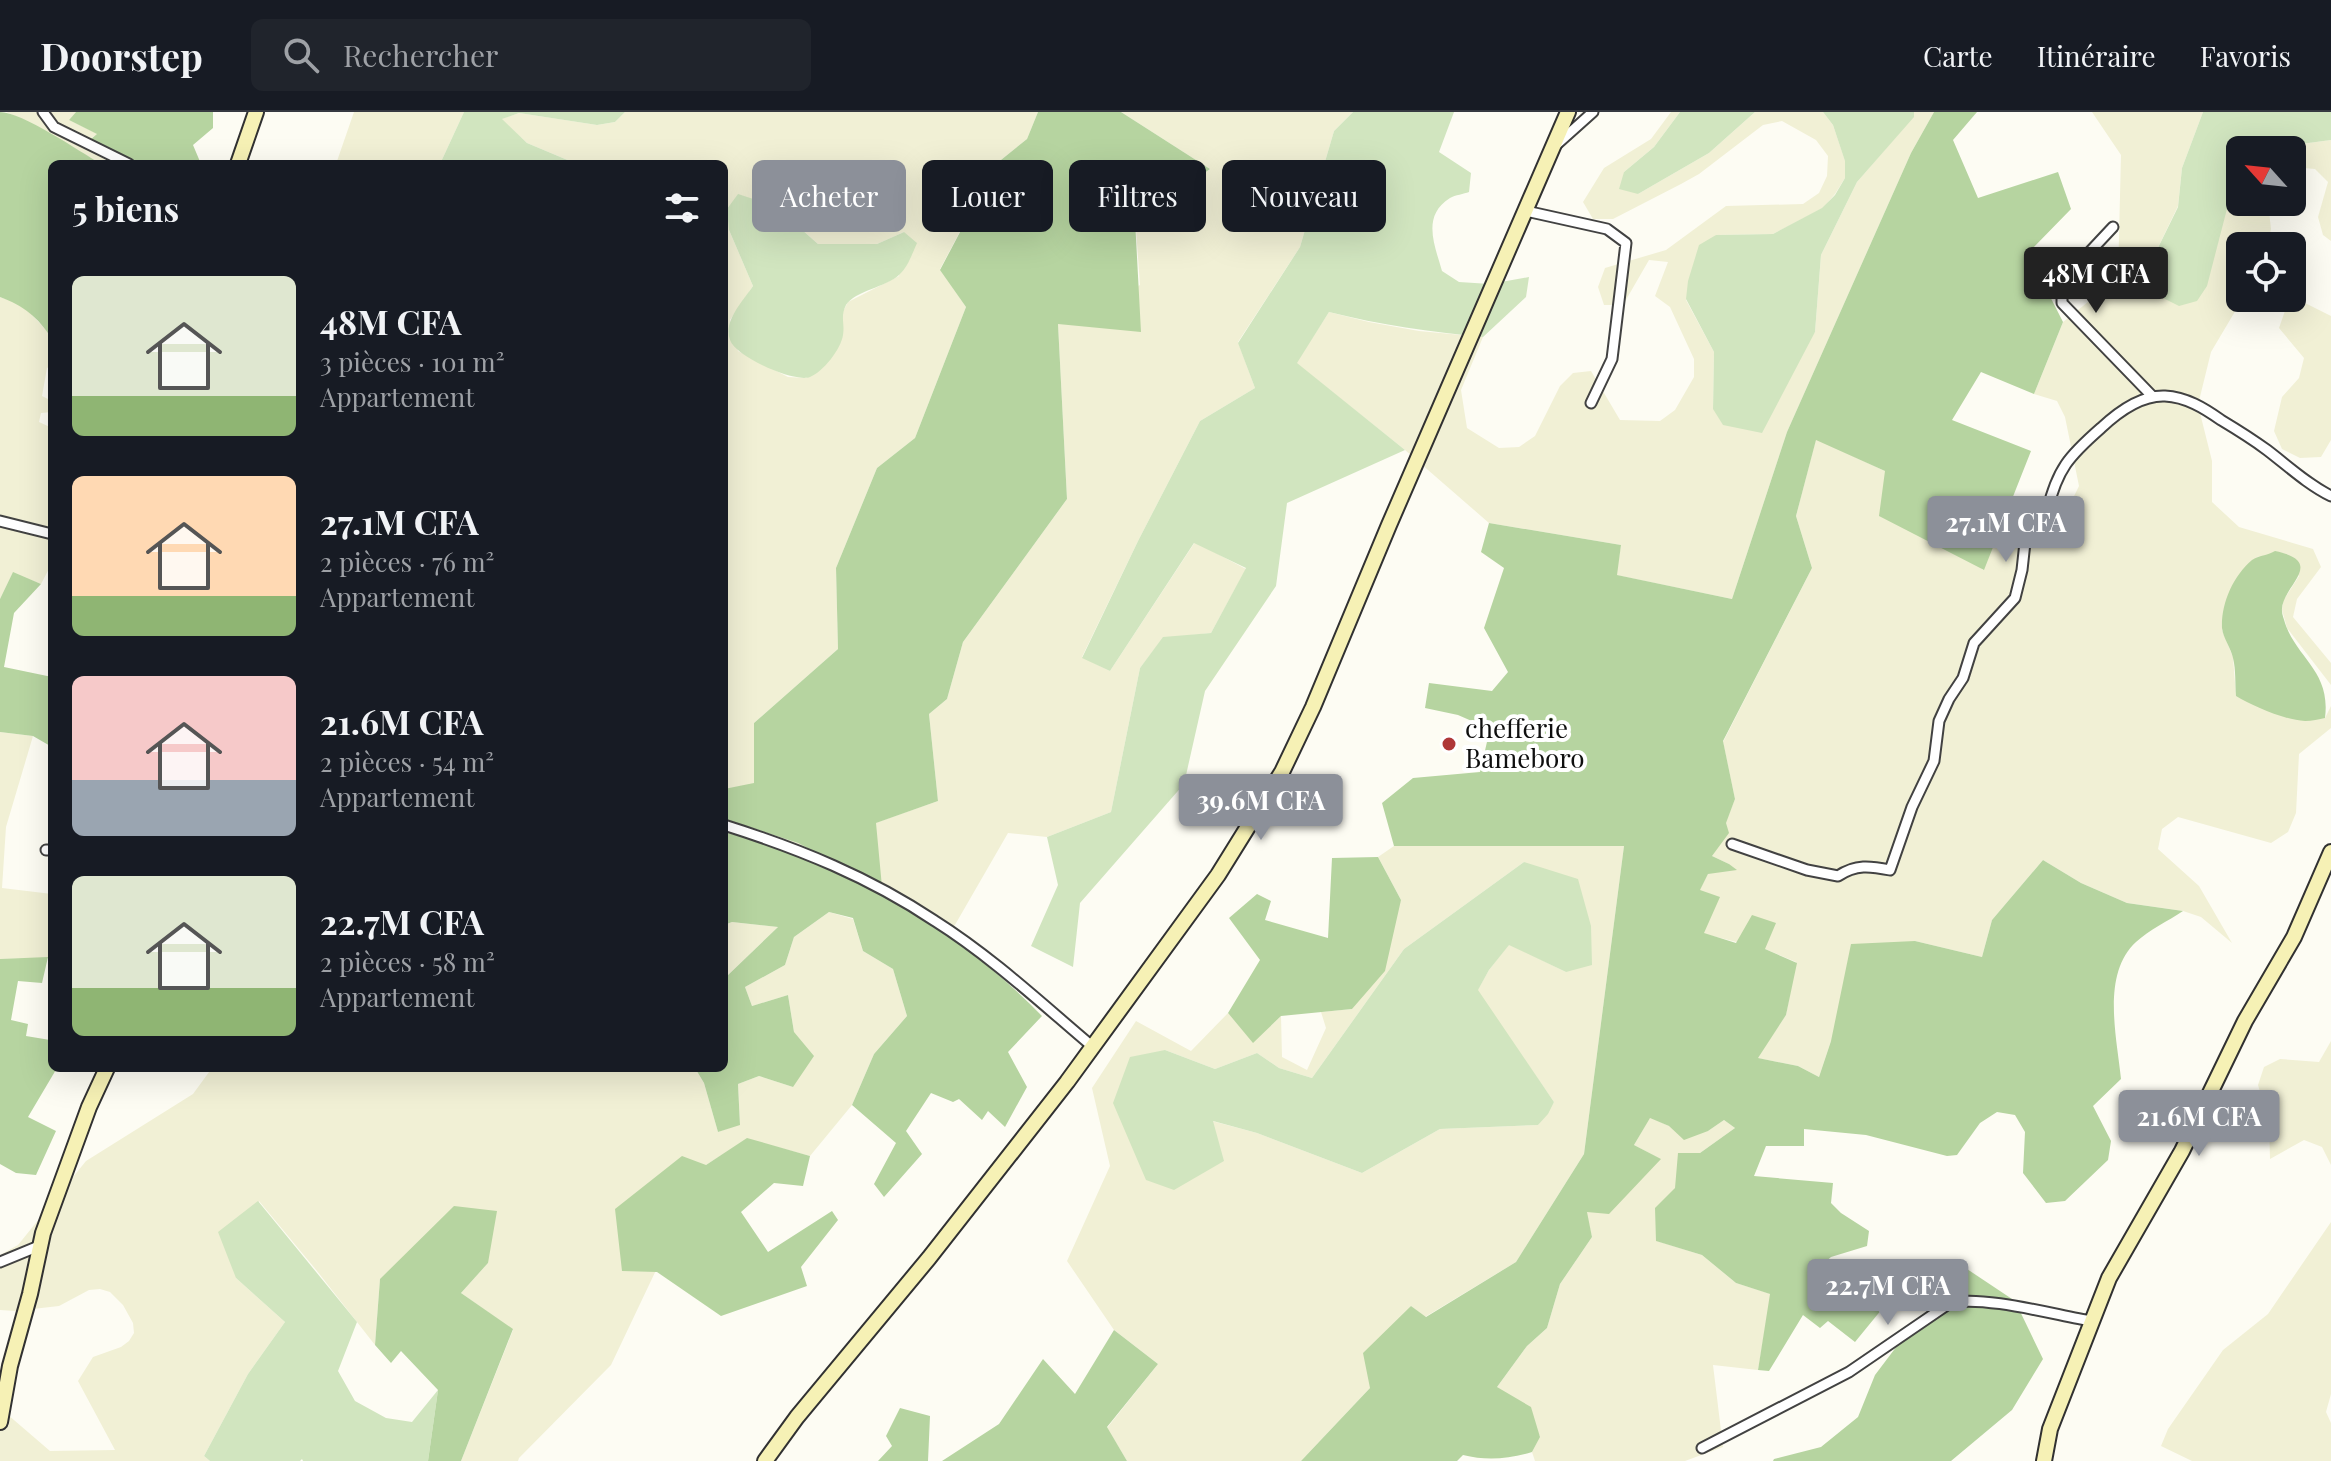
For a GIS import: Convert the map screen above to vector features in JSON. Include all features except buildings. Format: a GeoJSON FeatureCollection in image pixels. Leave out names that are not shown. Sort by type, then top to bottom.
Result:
{"type":"FeatureCollection","features":[{"type":"Feature","properties":{"kind":"street"},"geometry":{"type":"LineString","coordinates":[[43,112],[54,127],[121,160]]}},
{"type":"Feature","properties":{"kind":"street"},"geometry":{"type":"LineString","coordinates":[[239,160],[256,112]]}},
{"type":"Feature","properties":{"kind":"street"},"geometry":{"type":"LineString","coordinates":[[765,1461],[797,1417],[929,1258],[1093,1047],[1218,875],[1293,750],[1568,112]]}},
{"type":"Feature","properties":{"kind":"street"},"geometry":{"type":"LineString","coordinates":[[1553,149],[1593,112]]}},
{"type":"Feature","properties":{"kind":"street"},"geometry":{"type":"LineString","coordinates":[[1526,211],[1607,229],[1626,243],[1612,359],[1591,403]]}},
{"type":"Feature","properties":{"kind":"street"},"geometry":{"type":"LineString","coordinates":[[2113,227],[2084,258],[2079,267],[2082,272],[2062,292],[2062,303],[2153,397]]}},
{"type":"Feature","properties":{"kind":"street"},"geometry":{"type":"LineString","coordinates":[[1732,844],[1807,870],[1838,876],[1849,869],[1867,865],[1890,870],[1912,807],[1934,761],[1939,721],[1963,678],[1974,643],[2015,598],[2022,570],[2027,524],[2033,516],[2047,512],[2053,486],[2072,453],[2113,417],[2153,397],[2181,398],[2198,405],[2264,448],[2307,482],[2331,496]]}},
{"type":"Feature","properties":{"kind":"street"},"geometry":{"type":"LineString","coordinates":[[0,521],[48,533]]}},
{"type":"Feature","properties":{"kind":"street"},"geometry":{"type":"LineString","coordinates":[[728,826],[827,861],[937,921],[981,953],[1093,1047]]}},
{"type":"Feature","properties":{"kind":"street"},"geometry":{"type":"LineString","coordinates":[[2044,1461],[2050,1429],[2091,1321],[2118,1261],[2182,1151],[2254,1005],[2302,921],[2331,852]]}},
{"type":"Feature","properties":{"kind":"street"},"geometry":{"type":"LineString","coordinates":[[0,1422],[39,1246],[89,1107],[105,1072]]}},
{"type":"Feature","properties":{"kind":"street"},"geometry":{"type":"LineString","coordinates":[[0,1262],[39,1246]]}},
{"type":"Feature","properties":{"kind":"street"},"geometry":{"type":"LineString","coordinates":[[1702,1448],[1849,1372],[1950,1303],[1992,1303],[2091,1321]]}},
{"type":"Feature","properties":{"kind":"green space"},"geometry":{"type":"Polygon","coordinates":[[[0,112],[36,125],[94,160],[48,160],[48,334],[30,313],[0,297],[0,112]]]}},
{"type":"Feature","properties":{"kind":"green space"},"geometry":{"type":"Polygon","coordinates":[[[6,112],[76,112],[69,120],[98,134],[91,138],[118,160],[94,160],[35,125],[6,112]]]}},
{"type":"Feature","properties":{"kind":"green space"},"geometry":{"type":"Polygon","coordinates":[[[76,112],[213,112],[213,128],[193,145],[199,160],[118,160],[91,139],[97,134],[69,120],[76,112]]]}},
{"type":"Feature","properties":{"kind":"green space"},"geometry":{"type":"Polygon","coordinates":[[[354,112],[464,112],[442,160],[337,160],[354,112]]]}},
{"type":"Feature","properties":{"kind":"green space"},"geometry":{"type":"Polygon","coordinates":[[[464,112],[625,112],[615,122],[597,125],[519,113],[502,119],[527,143],[567,160],[442,160],[464,112]]]}},
{"type":"Feature","properties":{"kind":"green space"},"geometry":{"type":"Polygon","coordinates":[[[625,112],[1038,112],[1027,139],[1001,160],[922,160],[922,232],[960,232],[940,269],[966,307],[915,438],[877,468],[836,568],[838,649],[754,723],[754,784],[728,788],[728,160],[567,160],[527,143],[501,119],[519,113],[597,125],[615,122],[625,112]],[[752,160],[752,218],[729,230],[753,286],[730,320],[738,351],[788,377],[807,378],[848,302],[899,276],[906,232],[906,160],[752,160]]]}},
{"type":"Feature","properties":{"kind":"green space"},"geometry":{"type":"Polygon","coordinates":[[[1038,112],[1121,112],[1196,160],[1069,160],[1069,232],[1136,232],[1141,332],[1058,324],[1067,499],[963,642],[947,699],[929,714],[938,801],[876,823],[882,887],[798,843],[728,820],[728,788],[754,783],[754,723],[838,649],[836,568],[877,468],[915,438],[966,307],[940,270],[960,232],[1053,232],[1053,160],[1001,160],[1027,139],[1038,112]]]}},
{"type":"Feature","properties":{"kind":"green space"},"geometry":{"type":"Polygon","coordinates":[[[1121,112],[1353,112],[1334,131],[1326,160],[1222,160],[1222,232],[1304,232],[1300,247],[1238,342],[1255,388],[1200,421],[1082,657],[1110,671],[1195,542],[1246,569],[1211,633],[1163,638],[1140,668],[1111,812],[1047,837],[1008,833],[948,937],[889,899],[728,834],[728,820],[798,843],[881,887],[875,823],[938,801],[929,714],[947,699],[963,642],[1067,499],[1058,324],[1140,285],[1136,232],[1206,232],[1206,172],[1210,169],[1206,166],[1206,160],[1196,160],[1121,112]]]}},
{"type":"Feature","properties":{"kind":"green space"},"geometry":{"type":"Polygon","coordinates":[[[1353,112],[1454,112],[1439,152],[1471,173],[1469,192],[1452,197],[1441,205],[1433,222],[1432,232],[1442,271],[1459,282],[1490,284],[1529,277],[1526,297],[1483,337],[1406,328],[1329,312],[1297,363],[1405,450],[1287,503],[1276,586],[1205,691],[1184,784],[1080,903],[1073,967],[1031,946],[1058,885],[1047,837],[1111,812],[1140,668],[1163,637],[1211,633],[1246,568],[1194,543],[1110,671],[1082,658],[1200,421],[1255,388],[1238,343],[1300,247],[1304,232],[1386,232],[1386,160],[1326,160],[1334,131],[1353,112]]]}},
{"type":"Feature","properties":{"kind":"green space"},"geometry":{"type":"Polygon","coordinates":[[[1671,112],[1680,112],[1654,147],[1624,172],[1638,194],[1709,153],[1755,112],[1823,112],[1833,125],[1845,160],[1845,178],[1823,208],[1773,234],[1716,235],[1686,300],[1714,352],[1713,409],[1815,332],[1821,255],[1857,182],[1914,112],[1934,112],[1911,153],[1787,432],[1732,599],[1616,575],[1621,545],[1489,523],[1405,450],[1296,363],[1329,312],[1419,331],[1483,337],[1461,390],[1467,428],[1499,448],[1519,447],[1535,436],[1560,386],[1573,373],[1591,371],[1620,420],[1660,421],[1675,410],[1694,377],[1694,359],[1670,307],[1655,296],[1668,262],[1649,260],[1623,305],[1604,305],[1598,287],[1605,268],[1666,250],[1726,206],[1803,204],[1819,193],[1827,176],[1828,156],[1816,140],[1782,121],[1763,125],[1681,184],[1613,219],[1593,219],[1583,202],[1604,168],[1651,139],[1671,112]]]}},
{"type":"Feature","properties":{"kind":"green space"},"geometry":{"type":"Polygon","coordinates":[[[1680,112],[1755,112],[1709,153],[1638,194],[1619,189],[1624,172],[1654,147],[1680,112]]]}},
{"type":"Feature","properties":{"kind":"green space"},"geometry":{"type":"Polygon","coordinates":[[[1823,112],[1914,112],[1914,117],[1857,182],[1821,255],[1815,332],[1762,433],[1723,425],[1713,409],[1714,352],[1686,299],[1699,245],[1716,235],[1773,234],[1822,208],[1835,195],[1845,178],[1845,161],[1833,125],[1823,112]]]}},
{"type":"Feature","properties":{"kind":"green space"},"geometry":{"type":"Polygon","coordinates":[[[1934,112],[1977,112],[1953,140],[1978,198],[2058,172],[2071,209],[2028,253],[2063,322],[2034,394],[1981,372],[1952,420],[2031,451],[1984,570],[1879,516],[1885,471],[1816,440],[1796,516],[1812,568],[1723,741],[1735,799],[1726,823],[1729,833],[1712,856],[1737,870],[1708,874],[1700,890],[1720,897],[1704,933],[1736,943],[1752,915],[1776,923],[1765,949],[1797,963],[1786,1015],[1758,1058],[1798,1066],[1819,1077],[1831,1041],[1851,944],[1915,941],[1982,957],[1992,920],[2043,860],[2081,883],[2127,903],[2183,911],[2136,942],[2125,955],[2118,971],[2114,1007],[2121,1079],[2093,1106],[2111,1141],[2108,1160],[2065,1201],[2046,1203],[2023,1173],[2025,1132],[2015,1115],[1997,1112],[1980,1123],[1957,1155],[1947,1156],[1866,1135],[1804,1129],[1804,1146],[1766,1146],[1754,1176],[1833,1183],[1831,1203],[1869,1231],[1867,1246],[1831,1257],[1812,1273],[1878,1282],[1882,1309],[1855,1342],[1828,1321],[1820,1328],[1803,1315],[1769,1371],[1758,1370],[1770,1294],[1736,1283],[1702,1255],[1656,1241],[1655,1208],[1675,1188],[1678,1153],[1700,1153],[1735,1128],[1724,1120],[1708,1131],[1684,1140],[1669,1126],[1650,1118],[1634,1145],[1661,1159],[1609,1214],[1587,1212],[1592,1237],[1560,1284],[1547,1328],[1527,1346],[1497,1387],[1531,1407],[1540,1437],[1532,1452],[1498,1458],[1463,1455],[1457,1461],[1301,1461],[1370,1388],[1363,1353],[1411,1306],[1426,1317],[1516,1262],[1584,1154],[1624,846],[1394,846],[1382,803],[1413,778],[1480,772],[1490,729],[1458,715],[1425,708],[1429,683],[1492,691],[1508,672],[1484,628],[1504,568],[1481,552],[1489,523],[1621,545],[1617,575],[1732,599],[1787,432],[1911,153],[1934,112]]]}},
{"type":"Feature","properties":{"kind":"green space"},"geometry":{"type":"Polygon","coordinates":[[[2092,112],[2203,112],[2182,168],[2178,206],[2152,260],[2226,186],[2226,216],[2270,216],[2270,232],[2226,232],[2226,312],[2235,312],[2211,352],[2198,405],[2212,461],[2212,502],[2239,527],[2313,549],[2321,567],[2297,599],[2293,617],[2331,663],[2331,685],[2287,628],[2283,601],[2299,576],[2268,555],[2257,557],[2222,630],[2233,657],[2236,696],[2325,718],[2331,706],[2331,728],[2299,754],[2296,813],[2288,832],[2271,843],[2178,817],[2162,829],[2158,849],[2199,886],[2232,943],[2201,917],[2183,911],[2127,903],[2081,883],[2043,860],[1992,920],[1982,957],[1915,941],[1831,1041],[1819,1077],[1798,1066],[1757,1058],[1786,1015],[1796,962],[1765,949],[1704,934],[1699,891],[1708,874],[1729,864],[1712,856],[1735,799],[1723,742],[1812,568],[1796,516],[1816,439],[1885,471],[1983,570],[2007,512],[2056,533],[2079,486],[2065,417],[2057,401],[2034,394],[2063,322],[2118,278],[2121,155],[2092,112]]]}},
{"type":"Feature","properties":{"kind":"green space"},"geometry":{"type":"Polygon","coordinates":[[[2203,112],[2331,112],[2331,140],[2306,143],[2306,136],[2226,136],[2226,213],[2207,286],[2197,301],[2179,306],[2161,297],[2152,260],[2178,207],[2182,168],[2203,112]]]}},
{"type":"Feature","properties":{"kind":"green space"},"geometry":{"type":"Polygon","coordinates":[[[2331,140],[2331,241],[2323,235],[2318,217],[2328,182],[2315,169],[2306,168],[2306,143],[2331,140]]]}},
{"type":"Feature","properties":{"kind":"green space"},"geometry":{"type":"Polygon","coordinates":[[[738,194],[752,199],[752,232],[804,232],[818,244],[877,244],[904,232],[917,243],[899,275],[850,300],[843,313],[843,335],[839,347],[826,365],[810,377],[802,378],[754,361],[730,340],[729,326],[753,286],[729,230],[728,208],[738,194]]]}},
{"type":"Feature","properties":{"kind":"green space"},"geometry":{"type":"Polygon","coordinates":[[[804,232],[904,232],[877,244],[818,244],[804,232]]]}},
{"type":"Feature","properties":{"kind":"green space"},"geometry":{"type":"Polygon","coordinates":[[[0,297],[23,305],[48,333],[48,367],[42,396],[48,399],[48,412],[41,413],[39,422],[48,426],[48,571],[41,584],[13,573],[0,599],[0,297]]]}},
{"type":"Feature","properties":{"kind":"green space"},"geometry":{"type":"Polygon","coordinates":[[[2306,304],[2331,316],[2331,440],[2321,457],[2300,458],[2282,449],[2274,431],[2282,397],[2299,378],[2304,358],[2279,328],[2285,312],[2306,312],[2306,304]]]}},
{"type":"Feature","properties":{"kind":"green space"},"geometry":{"type":"Polygon","coordinates":[[[2275,551],[2299,562],[2298,576],[2283,602],[2282,614],[2290,635],[2323,688],[2325,718],[2305,721],[2288,718],[2236,696],[2234,663],[2222,628],[2226,600],[2245,567],[2255,558],[2275,551]]]}},
{"type":"Feature","properties":{"kind":"green space"},"geometry":{"type":"Polygon","coordinates":[[[13,572],[41,584],[14,613],[4,667],[48,676],[48,745],[33,736],[0,732],[0,599],[13,572]]]}},
{"type":"Feature","properties":{"kind":"green space"},"geometry":{"type":"Polygon","coordinates":[[[0,732],[33,736],[6,827],[2,888],[48,894],[48,958],[0,959],[0,732]]]}},
{"type":"Feature","properties":{"kind":"green space"},"geometry":{"type":"Polygon","coordinates":[[[728,833],[768,845],[854,880],[935,927],[973,955],[1042,1016],[1008,1052],[1027,1087],[1005,1127],[988,1111],[982,1120],[959,1099],[953,1102],[931,1093],[906,1131],[922,1154],[884,1197],[874,1184],[896,1143],[852,1105],[874,1054],[907,1016],[893,969],[863,951],[853,918],[829,912],[794,937],[785,965],[745,987],[752,1006],[788,995],[794,1032],[814,1056],[793,1087],[759,1076],[738,1084],[740,1125],[718,1132],[704,1083],[697,1072],[728,1072],[728,975],[778,927],[728,924],[728,833]]]}},
{"type":"Feature","properties":{"kind":"green space"},"geometry":{"type":"Polygon","coordinates":[[[1394,846],[1624,846],[1584,1154],[1516,1262],[1425,1317],[1411,1306],[1370,1388],[1301,1461],[1127,1461],[1107,1428],[1158,1364],[1114,1330],[1067,1261],[1110,1166],[1092,1088],[1136,1021],[1191,1051],[1228,1013],[1253,1042],[1281,1016],[1282,1057],[1307,1070],[1326,1028],[1321,1012],[1352,1009],[1401,900],[1378,857],[1394,846]],[[1524,862],[1404,949],[1312,1078],[1279,1068],[1257,1053],[1215,1069],[1165,1050],[1212,1121],[1257,1133],[1362,1173],[1440,1129],[1538,1125],[1554,1102],[1477,991],[1509,944],[1566,972],[1524,862]]]}},
{"type":"Feature","properties":{"kind":"green space"},"geometry":{"type":"Polygon","coordinates":[[[1378,857],[1401,900],[1385,971],[1352,1009],[1281,1016],[1253,1043],[1228,1013],[1260,960],[1229,918],[1257,894],[1271,901],[1265,920],[1328,938],[1332,858],[1378,857]]]}},
{"type":"Feature","properties":{"kind":"green space"},"geometry":{"type":"Polygon","coordinates":[[[1524,862],[1578,879],[1591,926],[1592,965],[1566,972],[1509,945],[1478,990],[1554,1102],[1538,1125],[1440,1129],[1362,1173],[1257,1133],[1213,1121],[1224,1161],[1174,1190],[1146,1180],[1113,1103],[1130,1057],[1165,1050],[1215,1069],[1257,1053],[1279,1068],[1312,1078],[1404,949],[1524,862]]]}},
{"type":"Feature","properties":{"kind":"green space"},"geometry":{"type":"Polygon","coordinates":[[[829,912],[853,919],[863,951],[893,969],[907,1016],[874,1054],[852,1105],[810,1156],[747,1139],[706,1165],[611,1365],[518,1461],[461,1461],[513,1330],[461,1293],[488,1263],[380,1279],[375,1345],[259,1201],[236,1278],[285,1322],[248,1374],[204,1456],[210,1461],[0,1461],[0,1408],[50,1451],[115,1450],[78,1381],[93,1357],[121,1347],[134,1333],[133,1323],[123,1305],[110,1292],[100,1289],[89,1290],[59,1306],[0,1310],[0,1255],[18,1245],[86,1161],[193,1094],[209,1072],[697,1072],[704,1083],[718,1132],[740,1124],[738,1084],[759,1076],[793,1087],[794,1032],[788,995],[752,1006],[745,987],[785,965],[794,937],[829,912]]]}},
{"type":"Feature","properties":{"kind":"green space"},"geometry":{"type":"Polygon","coordinates":[[[728,924],[778,927],[728,975],[728,924]]]}},
{"type":"Feature","properties":{"kind":"green space"},"geometry":{"type":"Polygon","coordinates":[[[48,957],[42,983],[18,981],[11,1020],[28,1024],[26,1036],[48,1040],[48,1072],[55,1072],[28,1117],[56,1131],[36,1175],[16,1173],[0,1164],[0,959],[48,957]]]}},
{"type":"Feature","properties":{"kind":"green space"},"geometry":{"type":"Polygon","coordinates":[[[2331,1041],[2331,1165],[2322,1147],[2304,1140],[2270,1159],[2269,1121],[2258,1085],[2264,1067],[2280,1059],[2319,1062],[2331,1041]]]}},
{"type":"Feature","properties":{"kind":"green space"},"geometry":{"type":"Polygon","coordinates":[[[1650,1117],[1669,1126],[1708,1131],[1724,1120],[1735,1128],[1700,1153],[1675,1188],[1657,1241],[1702,1255],[1736,1283],[1771,1294],[1758,1370],[1713,1365],[1723,1447],[1685,1461],[1535,1461],[1532,1452],[1540,1436],[1497,1387],[1527,1346],[1547,1328],[1560,1284],[1592,1237],[1586,1211],[1660,1159],[1634,1145],[1650,1117]]]}},
{"type":"Feature","properties":{"kind":"green space"},"geometry":{"type":"Polygon","coordinates":[[[747,1138],[810,1156],[803,1186],[774,1183],[741,1212],[768,1252],[832,1211],[838,1220],[801,1267],[807,1286],[721,1316],[657,1272],[622,1271],[615,1209],[682,1156],[706,1165],[747,1138]]]}},
{"type":"Feature","properties":{"kind":"green space"},"geometry":{"type":"Polygon","coordinates":[[[258,1201],[357,1322],[338,1371],[355,1401],[386,1418],[412,1422],[438,1390],[428,1461],[210,1461],[204,1456],[248,1374],[285,1322],[236,1278],[218,1232],[258,1201]]]}},
{"type":"Feature","properties":{"kind":"green space"},"geometry":{"type":"Polygon","coordinates":[[[454,1206],[497,1211],[488,1263],[461,1293],[513,1329],[461,1461],[428,1461],[438,1390],[401,1351],[391,1363],[375,1345],[380,1279],[454,1206]]]}},
{"type":"Feature","properties":{"kind":"green space"},"geometry":{"type":"Polygon","coordinates":[[[2331,1222],[2331,1394],[2326,1412],[2331,1423],[2331,1461],[2192,1461],[2161,1446],[2168,1429],[2223,1350],[2268,1314],[2331,1222]]]}},
{"type":"Feature","properties":{"kind":"green space"},"geometry":{"type":"Polygon","coordinates":[[[1967,1269],[2015,1301],[2043,1359],[2012,1410],[1951,1461],[1773,1461],[1821,1447],[1858,1417],[1875,1375],[1906,1334],[1967,1269]]]}},
{"type":"Feature","properties":{"kind":"green space"},"geometry":{"type":"Polygon","coordinates":[[[1114,1330],[1158,1364],[1107,1427],[1127,1461],[942,1461],[999,1424],[1043,1359],[1075,1394],[1114,1330]]]}},
{"type":"Feature","properties":{"kind":"green space"},"geometry":{"type":"Polygon","coordinates":[[[900,1408],[930,1416],[928,1461],[878,1461],[892,1446],[886,1436],[900,1408]]]}},
{"type":"Feature","properties":{"kind":"place","name":"chefferie Bameboro"},"geometry":{"type":"Point","coordinates":[1449,744]}}]}
